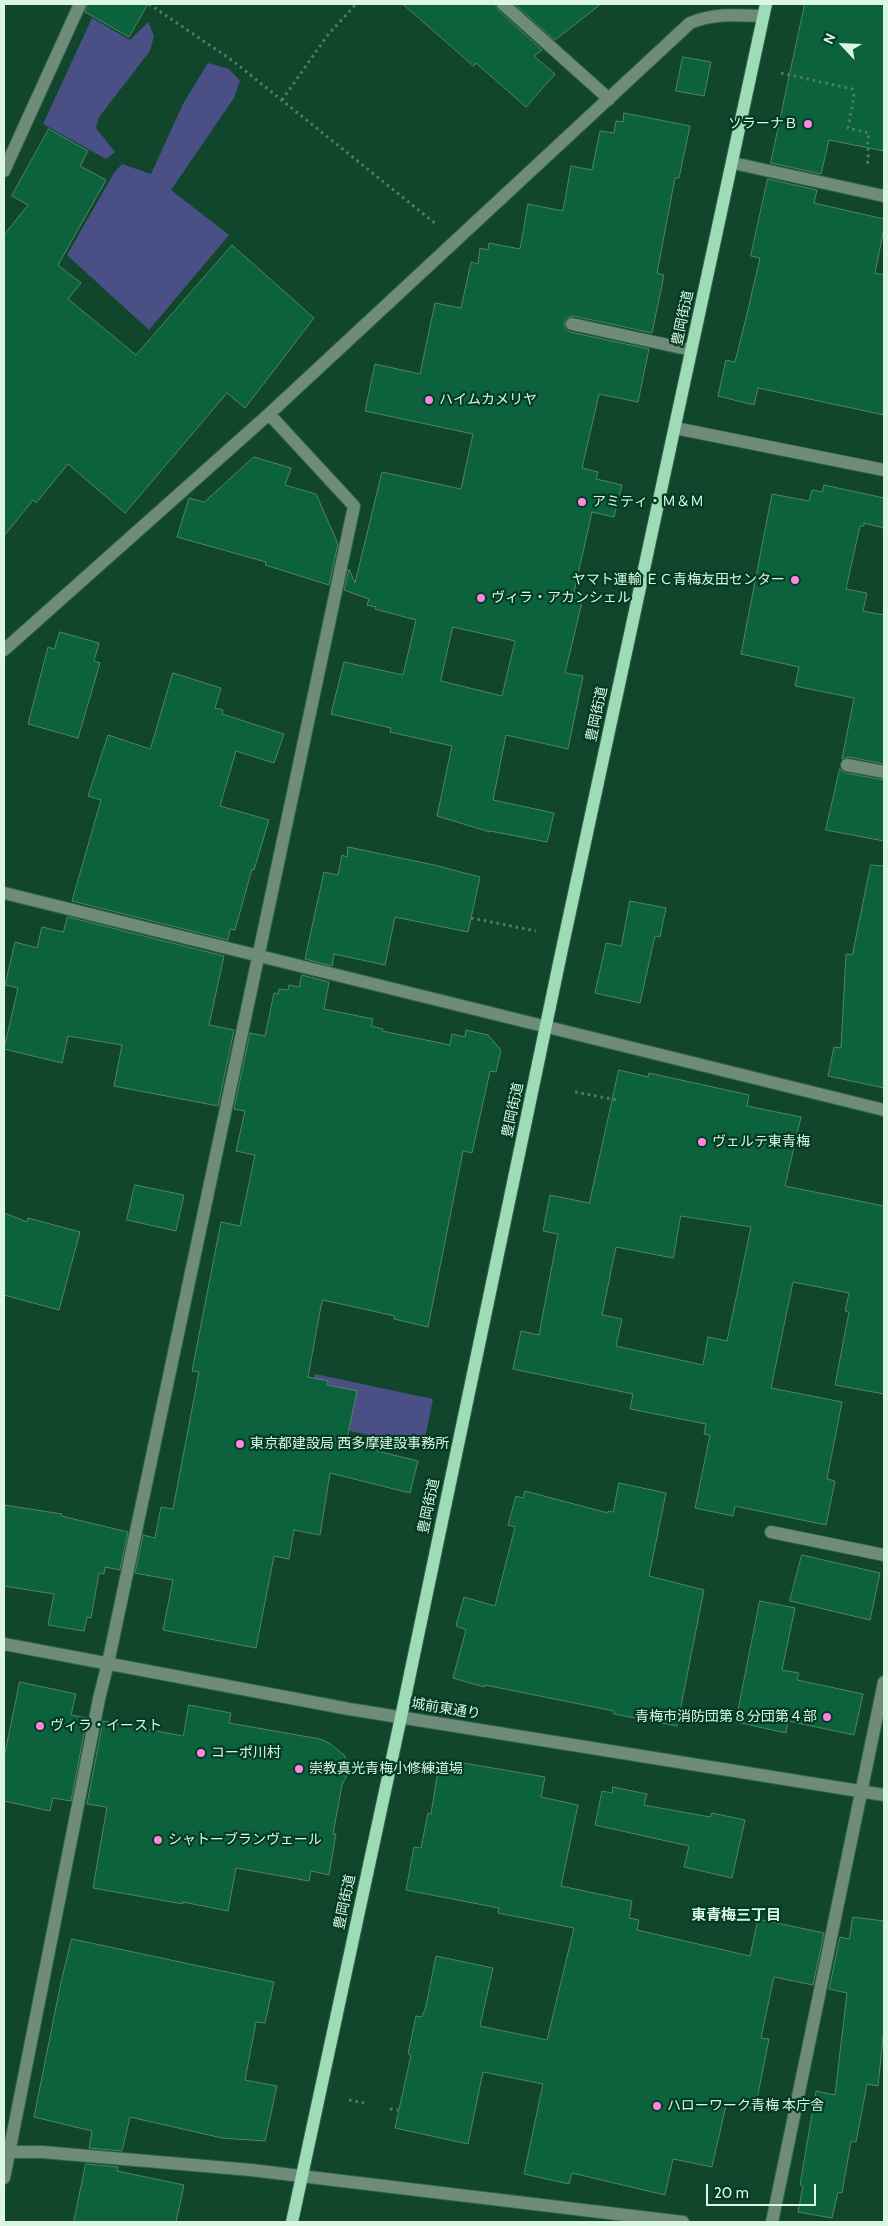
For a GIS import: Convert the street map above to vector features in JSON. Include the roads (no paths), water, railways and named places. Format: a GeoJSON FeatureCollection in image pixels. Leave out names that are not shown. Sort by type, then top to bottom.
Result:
{"type":"FeatureCollection","features":[{"type":"Feature","properties":{"kind":"main road","name":"豊岡街道"},"geometry":{"type":"LineString","coordinates":[[292,2222],[674,428],[733,163],[764,10]]}},
{"type":"Feature","properties":{"kind":"street"},"geometry":{"type":"LineString","coordinates":[[4,171],[80,4]]}},
{"type":"Feature","properties":{"kind":"street"},"geometry":{"type":"LineString","coordinates":[[503,4],[609,99]]}},
{"type":"Feature","properties":{"kind":"street"},"geometry":{"type":"LineString","coordinates":[[4,650],[270,414],[690,23],[705,17],[764,10]]}},
{"type":"Feature","properties":{"kind":"street"},"geometry":{"type":"LineString","coordinates":[[733,163],[884,196]]}},
{"type":"Feature","properties":{"kind":"street"},"geometry":{"type":"LineString","coordinates":[[572,324],[692,350]]}},
{"type":"Feature","properties":{"kind":"street"},"geometry":{"type":"LineString","coordinates":[[4,2178],[6,2152],[99,1699],[354,506],[270,414]]}},
{"type":"Feature","properties":{"kind":"street"},"geometry":{"type":"LineString","coordinates":[[674,428],[884,470]]}},
{"type":"Feature","properties":{"kind":"street"},"geometry":{"type":"LineString","coordinates":[[847,765],[884,772]]}},
{"type":"Feature","properties":{"kind":"street"},"geometry":{"type":"LineString","coordinates":[[4,893],[884,1110]]}},
{"type":"Feature","properties":{"kind":"street"},"geometry":{"type":"LineString","coordinates":[[771,1532],[884,1555]]}},
{"type":"Feature","properties":{"kind":"street","name":"城前東通り"},"geometry":{"type":"LineString","coordinates":[[4,1644],[401,1717],[884,1795]]}},
{"type":"Feature","properties":{"kind":"street"},"geometry":{"type":"LineString","coordinates":[[772,2222],[884,1682]]}},
{"type":"Feature","properties":{"kind":"street"},"geometry":{"type":"LineString","coordinates":[[6,2152],[42,2152],[302,2176],[683,2222]]}},
{"type":"Feature","properties":{"kind":"place","name":"ソラーナＢ"},"geometry":{"type":"Point","coordinates":[808,124]}},
{"type":"Feature","properties":{"kind":"place","name":"ハイムカメリヤ"},"geometry":{"type":"Point","coordinates":[429,400]}},
{"type":"Feature","properties":{"kind":"place","name":"アミティ・Ｍ＆Ｍ"},"geometry":{"type":"Point","coordinates":[582,502]}},
{"type":"Feature","properties":{"kind":"place","name":"ヤマト運輸 ＥＣ青梅友田センター"},"geometry":{"type":"Point","coordinates":[795,580]}},
{"type":"Feature","properties":{"kind":"place","name":"ヴィラ・アカンシェル"},"geometry":{"type":"Point","coordinates":[481,598]}},
{"type":"Feature","properties":{"kind":"place","name":"ヴェルテ東青梅"},"geometry":{"type":"Point","coordinates":[702,1142]}},
{"type":"Feature","properties":{"kind":"place","name":"東京都建設局 西多摩建設事務所"},"geometry":{"type":"Point","coordinates":[240,1444]}},
{"type":"Feature","properties":{"kind":"place","name":"青梅市消防団第８分団第４部"},"geometry":{"type":"Point","coordinates":[827,1717]}},
{"type":"Feature","properties":{"kind":"place","name":"ヴィラ・イースト"},"geometry":{"type":"Point","coordinates":[40,1726]}},
{"type":"Feature","properties":{"kind":"place","name":"コーポ川村"},"geometry":{"type":"Point","coordinates":[201,1753]}},
{"type":"Feature","properties":{"kind":"place","name":"崇教真光青梅小修練道場"},"geometry":{"type":"Point","coordinates":[299,1769]}},
{"type":"Feature","properties":{"kind":"place","name":"シャトーブランヴェール"},"geometry":{"type":"Point","coordinates":[158,1840]}},
{"type":"Feature","properties":{"kind":"place","name":"ハローワーク青梅 本庁舎"},"geometry":{"type":"Point","coordinates":[657,2106]}},
{"type":"Feature","properties":{"kind":"district","name":"東青梅三丁目"},"geometry":{"type":"Point","coordinates":[736,1916]}}]}
